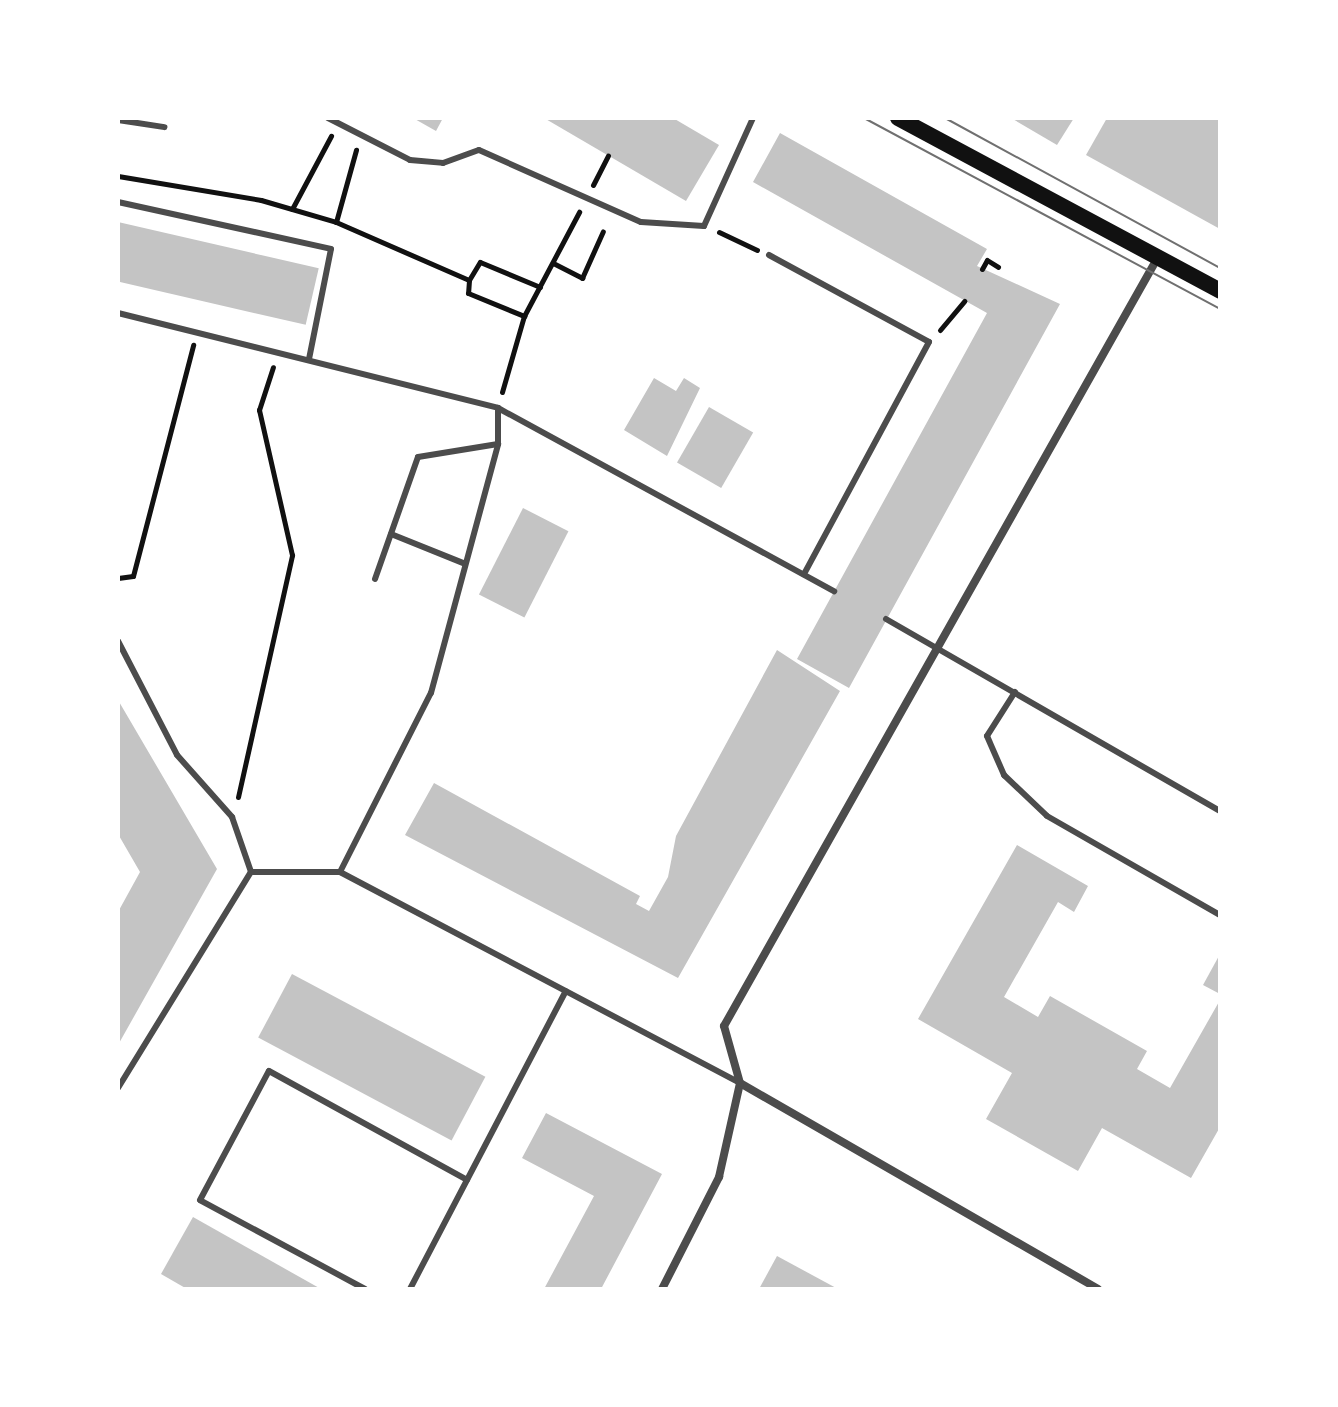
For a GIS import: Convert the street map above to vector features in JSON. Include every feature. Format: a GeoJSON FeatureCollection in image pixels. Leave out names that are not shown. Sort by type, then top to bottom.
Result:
{"type":"FeatureCollection","features":[{"type":"Feature","properties":{"kind":"main road"},"geometry":{"type":"LineString","coordinates":[[898,118],[1220,291]]}},
{"type":"Feature","properties":{"kind":"street"},"geometry":{"type":"LineString","coordinates":[[662,1289],[719,1177],[740,1083],[724,1026],[1158,256]]}},
{"type":"Feature","properties":{"kind":"street"},"geometry":{"type":"LineString","coordinates":[[740,1083],[1098,1289]]}},
{"type":"Feature","properties":{"kind":"lane"},"geometry":{"type":"LineString","coordinates":[[328,118],[410,160],[443,163],[479,150],[641,222],[704,226],[753,118]]}},
{"type":"Feature","properties":{"kind":"lane"},"geometry":{"type":"LineString","coordinates":[[118,120],[164,127]]}},
{"type":"Feature","properties":{"kind":"lane"},"geometry":{"type":"LineString","coordinates":[[118,202],[331,249],[309,359]]}},
{"type":"Feature","properties":{"kind":"lane"},"geometry":{"type":"LineString","coordinates":[[769,255],[929,342],[804,574]]}},
{"type":"Feature","properties":{"kind":"lane"},"geometry":{"type":"LineString","coordinates":[[118,313],[198,329],[498,408],[834,591]]}},
{"type":"Feature","properties":{"kind":"lane"},"geometry":{"type":"LineString","coordinates":[[340,872],[431,693],[463,563],[498,444],[498,408]]}},
{"type":"Feature","properties":{"kind":"lane"},"geometry":{"type":"LineString","coordinates":[[375,579],[418,457],[498,444]]}},
{"type":"Feature","properties":{"kind":"lane"},"geometry":{"type":"LineString","coordinates":[[391,534],[463,563]]}},
{"type":"Feature","properties":{"kind":"lane"},"geometry":{"type":"LineString","coordinates":[[886,619],[1220,811]]}},
{"type":"Feature","properties":{"kind":"lane"},"geometry":{"type":"LineString","coordinates":[[118,641],[177,755],[232,817],[251,872]]}},
{"type":"Feature","properties":{"kind":"lane"},"geometry":{"type":"LineString","coordinates":[[1015,692],[987,736],[1004,775],[1047,816],[1220,915]]}},
{"type":"Feature","properties":{"kind":"lane"},"geometry":{"type":"LineString","coordinates":[[251,872],[340,872],[740,1083]]}},
{"type":"Feature","properties":{"kind":"lane"},"geometry":{"type":"LineString","coordinates":[[118,1088],[251,872]]}},
{"type":"Feature","properties":{"kind":"lane"},"geometry":{"type":"LineString","coordinates":[[410,1289],[566,991]]}},
{"type":"Feature","properties":{"kind":"lane"},"geometry":{"type":"LineString","coordinates":[[365,1289],[200,1200],[269,1071],[467,1180]]}},
{"type":"Feature","properties":{"kind":"path"},"geometry":{"type":"LineString","coordinates":[[292,209],[334,131]]}},
{"type":"Feature","properties":{"kind":"path"},"geometry":{"type":"LineString","coordinates":[[336,222],[361,134]]}},
{"type":"Feature","properties":{"kind":"path"},"geometry":{"type":"LineString","coordinates":[[704,226],[769,255]]}},
{"type":"Feature","properties":{"kind":"path"},"geometry":{"type":"LineString","coordinates":[[469,280],[480,262],[540,287],[553,263],[582,278],[603,231]]}},
{"type":"Feature","properties":{"kind":"path"},"geometry":{"type":"LineString","coordinates":[[982,269],[987,260],[998,267]]}},
{"type":"Feature","properties":{"kind":"path"},"geometry":{"type":"LineString","coordinates":[[929,342],[964,301]]}},
{"type":"Feature","properties":{"kind":"path"},"geometry":{"type":"LineString","coordinates":[[498,408],[524,316]]}},
{"type":"Feature","properties":{"kind":"path"},"geometry":{"type":"LineString","coordinates":[[118,578],[133,576],[198,329]]}},
{"type":"Feature","properties":{"kind":"path"},"geometry":{"type":"LineString","coordinates":[[232,817],[292,555],[259,410],[278,351]]}},
{"type":"Feature","properties":{"kind":"building"},"geometry":{"type":"Polygon","coordinates":[[[413,118],[443,118],[436,131],[413,118]]]}},
{"type":"Feature","properties":{"kind":"building"},"geometry":{"type":"Polygon","coordinates":[[[544,118],[673,118],[719,145],[686,201],[544,118]]]}},
{"type":"Feature","properties":{"kind":"building"},"geometry":{"type":"Polygon","coordinates":[[[1011,118],[1074,118],[1057,145],[1011,118]]]}},
{"type":"Feature","properties":{"kind":"building"},"geometry":{"type":"Polygon","coordinates":[[[1107,118],[1220,118],[1220,229],[1086,155],[1107,118]]]}},
{"type":"Feature","properties":{"kind":"building"},"geometry":{"type":"Polygon","coordinates":[[[780,133],[987,249],[977,266],[1060,304],[849,688],[797,659],[987,313],[753,182],[780,133]]]}},
{"type":"Feature","properties":{"kind":"building"},"geometry":{"type":"Polygon","coordinates":[[[118,222],[319,268],[306,325],[118,282],[118,222]]]}},
{"type":"Feature","properties":{"kind":"building"},"geometry":{"type":"Polygon","coordinates":[[[654,378],[676,391],[684,378],[700,388],[667,456],[624,430],[654,378]]]}},
{"type":"Feature","properties":{"kind":"building"},"geometry":{"type":"Polygon","coordinates":[[[709,407],[753,432],[721,488],[677,462],[709,407]]]}},
{"type":"Feature","properties":{"kind":"building"},"geometry":{"type":"Polygon","coordinates":[[[523,508],[568,531],[524,618],[479,594],[523,508]]]}},
{"type":"Feature","properties":{"kind":"building"},"geometry":{"type":"Polygon","coordinates":[[[777,650],[840,691],[678,978],[405,835],[434,783],[640,896],[636,904],[649,911],[668,877],[676,836],[777,650]]]}},
{"type":"Feature","properties":{"kind":"building"},"geometry":{"type":"Polygon","coordinates":[[[118,700],[217,869],[118,1045],[118,912],[140,872],[118,834],[118,700]]]}},
{"type":"Feature","properties":{"kind":"building"},"geometry":{"type":"Polygon","coordinates":[[[1017,845],[1088,886],[1074,912],[1058,902],[1004,997],[1038,1017],[1050,996],[1147,1051],[1137,1069],[1170,1088],[1220,1000],[1220,1127],[1191,1178],[1102,1128],[1078,1171],[986,1119],[1012,1073],[918,1019],[1017,845]]]}},
{"type":"Feature","properties":{"kind":"building"},"geometry":{"type":"Polygon","coordinates":[[[1220,954],[1220,994],[1203,985],[1220,954]]]}},
{"type":"Feature","properties":{"kind":"building"},"geometry":{"type":"Polygon","coordinates":[[[292,974],[485,1077],[452,1140],[258,1038],[292,974]]]}},
{"type":"Feature","properties":{"kind":"building"},"geometry":{"type":"Polygon","coordinates":[[[546,1113],[662,1174],[601,1289],[544,1289],[594,1196],[522,1158],[546,1113]]]}},
{"type":"Feature","properties":{"kind":"building"},"geometry":{"type":"Polygon","coordinates":[[[193,1217],[321,1289],[187,1289],[161,1274],[193,1217]]]}},
{"type":"Feature","properties":{"kind":"building"},"geometry":{"type":"Polygon","coordinates":[[[777,1256],[838,1289],[759,1289],[777,1256]]]}},
{"type":"Feature","properties":{"kind":"tram line"},"geometry":{"type":"LineString","coordinates":[[864,118],[1220,309]]}},
{"type":"Feature","properties":{"kind":"tram line"},"geometry":{"type":"LineString","coordinates":[[945,118],[1220,268]]}}]}
